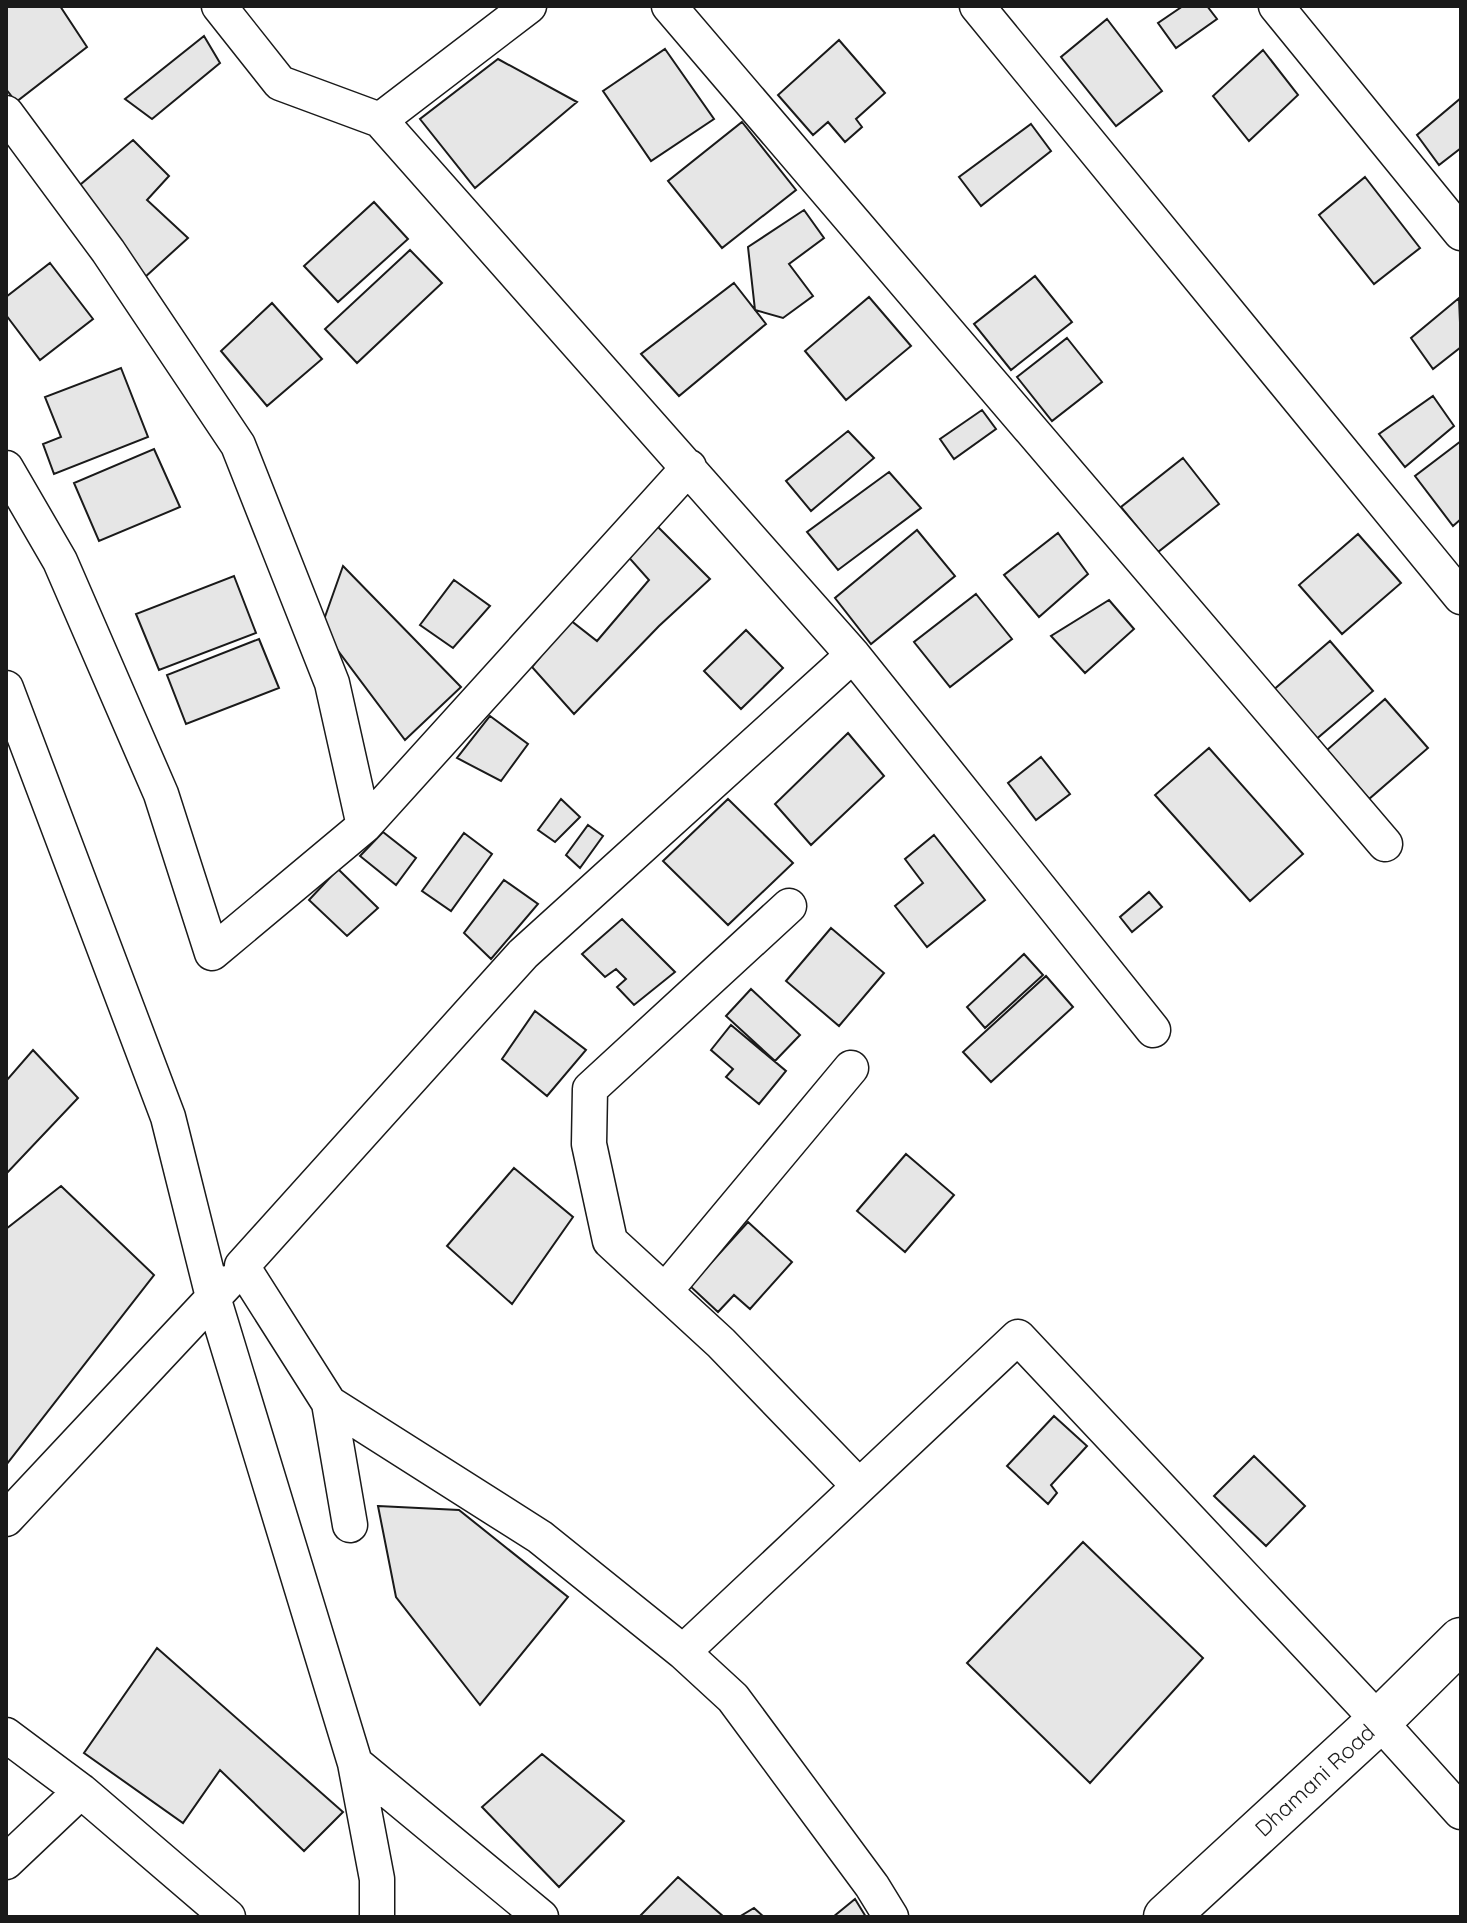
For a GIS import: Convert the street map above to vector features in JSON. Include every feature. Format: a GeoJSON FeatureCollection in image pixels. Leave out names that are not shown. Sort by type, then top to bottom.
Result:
{"type":"FeatureCollection","features":[{"type":"Feature","properties":{"kind":"main road","name":"Dhamani Road"},"geometry":{"type":"LineString","coordinates":[[1166,1917],[1379,1721],[1461,1640]]}},
{"type":"Feature","properties":{"kind":"street"},"geometry":{"type":"LineString","coordinates":[[219,6],[280,83],[380,120],[853,655],[1153,1030]]}},
{"type":"Feature","properties":{"kind":"street"},"geometry":{"type":"LineString","coordinates":[[380,120],[529,6]]}},
{"type":"Feature","properties":{"kind":"street"},"geometry":{"type":"LineString","coordinates":[[669,6],[1385,844]]}},
{"type":"Feature","properties":{"kind":"street"},"geometry":{"type":"LineString","coordinates":[[977,6],[1461,597]]}},
{"type":"Feature","properties":{"kind":"street"},"geometry":{"type":"LineString","coordinates":[[1276,6],[1461,233]]}},
{"type":"Feature","properties":{"kind":"street"},"geometry":{"type":"LineString","coordinates":[[6,113],[108,251],[238,445],[332,683],[364,826]]}},
{"type":"Feature","properties":{"kind":"street"},"geometry":{"type":"LineString","coordinates":[[6,468],[60,561],[161,794],[212,953],[364,826],[689,467]]}},
{"type":"Feature","properties":{"kind":"street"},"geometry":{"type":"LineString","coordinates":[[6,1519],[242,1266],[523,954],[853,655]]}},
{"type":"Feature","properties":{"kind":"street"},"geometry":{"type":"LineString","coordinates":[[6,688],[168,1117],[213,1297],[355,1763],[377,1879],[377,1917]]}},
{"type":"Feature","properties":{"kind":"street"},"geometry":{"type":"LineString","coordinates":[[789,906],[590,1089],[589,1144],[610,1241],[721,1343],[859,1486]]}},
{"type":"Feature","properties":{"kind":"street"},"geometry":{"type":"LineString","coordinates":[[665,1291],[851,1068]]}},
{"type":"Feature","properties":{"kind":"street"},"geometry":{"type":"LineString","coordinates":[[242,1266],[329,1403],[350,1525]]}},
{"type":"Feature","properties":{"kind":"street"},"geometry":{"type":"LineString","coordinates":[[683,1652],[1018,1337],[1461,1812]]}},
{"type":"Feature","properties":{"kind":"street"},"geometry":{"type":"LineString","coordinates":[[329,1403],[540,1537],[683,1652],[733,1698],[872,1886],[891,1917]]}},
{"type":"Feature","properties":{"kind":"street"},"geometry":{"type":"LineString","coordinates":[[6,1735],[81,1791],[228,1917]]}},
{"type":"Feature","properties":{"kind":"street"},"geometry":{"type":"LineString","coordinates":[[355,1763],[541,1917]]}},
{"type":"Feature","properties":{"kind":"street"},"geometry":{"type":"LineString","coordinates":[[6,1862],[81,1791]]}},
{"type":"Feature","properties":{"kind":"building"},"geometry":{"type":"Polygon","coordinates":[[[6,6],[60,6],[87,47],[16,102],[6,89],[6,6]]]}},
{"type":"Feature","properties":{"kind":"building"},"geometry":{"type":"Polygon","coordinates":[[[1183,6],[1207,6],[1217,19],[1176,48],[1158,23],[1183,6]]]}},
{"type":"Feature","properties":{"kind":"building"},"geometry":{"type":"Polygon","coordinates":[[[1107,19],[1162,91],[1116,126],[1061,57],[1107,19]]]}},
{"type":"Feature","properties":{"kind":"building"},"geometry":{"type":"Polygon","coordinates":[[[204,36],[220,63],[152,119],[125,99],[204,36]]]}},
{"type":"Feature","properties":{"kind":"building"},"geometry":{"type":"Polygon","coordinates":[[[839,40],[885,93],[856,119],[862,127],[845,142],[828,122],[813,135],[778,95],[839,40]]]}},
{"type":"Feature","properties":{"kind":"building"},"geometry":{"type":"Polygon","coordinates":[[[665,49],[714,119],[651,161],[603,91],[665,49]]]}},
{"type":"Feature","properties":{"kind":"building"},"geometry":{"type":"Polygon","coordinates":[[[1263,50],[1298,95],[1249,141],[1213,96],[1263,50]]]}},
{"type":"Feature","properties":{"kind":"building"},"geometry":{"type":"Polygon","coordinates":[[[498,59],[577,102],[475,188],[420,119],[498,59]]]}},
{"type":"Feature","properties":{"kind":"building"},"geometry":{"type":"Polygon","coordinates":[[[1461,98],[1461,148],[1439,165],[1417,135],[1461,98]]]}},
{"type":"Feature","properties":{"kind":"building"},"geometry":{"type":"Polygon","coordinates":[[[742,122],[796,190],[722,248],[668,181],[742,122]]]}},
{"type":"Feature","properties":{"kind":"building"},"geometry":{"type":"Polygon","coordinates":[[[1031,124],[1051,151],[981,206],[959,177],[1031,124]]]}},
{"type":"Feature","properties":{"kind":"building"},"geometry":{"type":"Polygon","coordinates":[[[133,140],[169,176],[147,200],[188,238],[144,278],[74,190],[133,140]]]}},
{"type":"Feature","properties":{"kind":"building"},"geometry":{"type":"Polygon","coordinates":[[[1365,177],[1420,248],[1374,284],[1319,215],[1365,177]]]}},
{"type":"Feature","properties":{"kind":"building"},"geometry":{"type":"Polygon","coordinates":[[[374,202],[408,239],[338,302],[304,266],[374,202]]]}},
{"type":"Feature","properties":{"kind":"building"},"geometry":{"type":"Polygon","coordinates":[[[804,210],[824,238],[789,264],[813,296],[783,318],[755,310],[748,247],[804,210]]]}},
{"type":"Feature","properties":{"kind":"building"},"geometry":{"type":"Polygon","coordinates":[[[410,250],[442,283],[357,363],[325,329],[410,250]]]}},
{"type":"Feature","properties":{"kind":"building"},"geometry":{"type":"Polygon","coordinates":[[[50,263],[93,319],[40,360],[6,315],[6,297],[50,263]]]}},
{"type":"Feature","properties":{"kind":"building"},"geometry":{"type":"Polygon","coordinates":[[[1035,276],[1072,322],[1011,370],[974,324],[1035,276]]]}},
{"type":"Feature","properties":{"kind":"building"},"geometry":{"type":"Polygon","coordinates":[[[734,283],[766,324],[679,396],[641,354],[734,283]]]}},
{"type":"Feature","properties":{"kind":"building"},"geometry":{"type":"Polygon","coordinates":[[[869,297],[911,346],[846,400],[805,351],[869,297]]]}},
{"type":"Feature","properties":{"kind":"building"},"geometry":{"type":"Polygon","coordinates":[[[1459,298],[1461,347],[1433,369],[1411,338],[1459,298]]]}},
{"type":"Feature","properties":{"kind":"building"},"geometry":{"type":"Polygon","coordinates":[[[272,303],[322,359],[267,406],[221,351],[272,303]]]}},
{"type":"Feature","properties":{"kind":"building"},"geometry":{"type":"Polygon","coordinates":[[[1067,338],[1102,382],[1052,421],[1017,377],[1067,338]]]}},
{"type":"Feature","properties":{"kind":"building"},"geometry":{"type":"Polygon","coordinates":[[[121,368],[148,437],[54,474],[43,444],[61,437],[45,397],[121,368]]]}},
{"type":"Feature","properties":{"kind":"building"},"geometry":{"type":"Polygon","coordinates":[[[1433,396],[1454,426],[1405,467],[1379,434],[1433,396]]]}},
{"type":"Feature","properties":{"kind":"building"},"geometry":{"type":"Polygon","coordinates":[[[982,410],[996,429],[954,459],[940,439],[982,410]]]}},
{"type":"Feature","properties":{"kind":"building"},"geometry":{"type":"Polygon","coordinates":[[[848,431],[874,458],[811,511],[786,481],[848,431]]]}},
{"type":"Feature","properties":{"kind":"building"},"geometry":{"type":"Polygon","coordinates":[[[1461,441],[1461,519],[1453,526],[1415,476],[1461,441]]]}},
{"type":"Feature","properties":{"kind":"building"},"geometry":{"type":"Polygon","coordinates":[[[154,449],[180,507],[99,541],[74,483],[154,449]]]}},
{"type":"Feature","properties":{"kind":"building"},"geometry":{"type":"Polygon","coordinates":[[[1183,458],[1219,504],[1158,552],[1121,507],[1183,458]]]}},
{"type":"Feature","properties":{"kind":"building"},"geometry":{"type":"Polygon","coordinates":[[[889,472],[921,508],[838,570],[807,532],[889,472]]]}},
{"type":"Feature","properties":{"kind":"building"},"geometry":{"type":"Polygon","coordinates":[[[646,515],[710,579],[659,626],[574,714],[532,667],[570,620],[597,641],[649,580],[624,552],[646,515]]]}},
{"type":"Feature","properties":{"kind":"building"},"geometry":{"type":"Polygon","coordinates":[[[917,530],[955,576],[871,644],[835,598],[917,530]]]}},
{"type":"Feature","properties":{"kind":"building"},"geometry":{"type":"Polygon","coordinates":[[[1058,533],[1088,574],[1039,617],[1004,575],[1058,533]]]}},
{"type":"Feature","properties":{"kind":"building"},"geometry":{"type":"Polygon","coordinates":[[[1358,534],[1401,583],[1342,634],[1299,585],[1358,534]]]}},
{"type":"Feature","properties":{"kind":"building"},"geometry":{"type":"Polygon","coordinates":[[[343,566],[461,687],[405,740],[321,628],[343,566]]]}},
{"type":"Feature","properties":{"kind":"building"},"geometry":{"type":"Polygon","coordinates":[[[234,576],[256,633],[159,670],[136,614],[234,576]]]}},
{"type":"Feature","properties":{"kind":"building"},"geometry":{"type":"Polygon","coordinates":[[[454,580],[490,606],[453,648],[420,625],[454,580]]]}},
{"type":"Feature","properties":{"kind":"building"},"geometry":{"type":"Polygon","coordinates":[[[976,594],[1012,639],[950,687],[914,642],[976,594]]]}},
{"type":"Feature","properties":{"kind":"building"},"geometry":{"type":"Polygon","coordinates":[[[1109,600],[1134,629],[1085,673],[1051,636],[1109,600]]]}},
{"type":"Feature","properties":{"kind":"building"},"geometry":{"type":"Polygon","coordinates":[[[746,630],[783,668],[741,709],[704,671],[746,630]]]}},
{"type":"Feature","properties":{"kind":"building"},"geometry":{"type":"Polygon","coordinates":[[[259,639],[279,688],[186,724],[167,675],[259,639]]]}},
{"type":"Feature","properties":{"kind":"building"},"geometry":{"type":"Polygon","coordinates":[[[1330,641],[1373,691],[1314,741],[1271,692],[1330,641]]]}},
{"type":"Feature","properties":{"kind":"building"},"geometry":{"type":"Polygon","coordinates":[[[1385,699],[1428,748],[1369,799],[1327,750],[1385,699]]]}},
{"type":"Feature","properties":{"kind":"building"},"geometry":{"type":"Polygon","coordinates":[[[490,716],[528,744],[501,781],[457,758],[490,716]]]}},
{"type":"Feature","properties":{"kind":"building"},"geometry":{"type":"Polygon","coordinates":[[[848,733],[884,776],[811,845],[775,804],[848,733]]]}},
{"type":"Feature","properties":{"kind":"building"},"geometry":{"type":"Polygon","coordinates":[[[1209,748],[1303,854],[1250,901],[1155,795],[1209,748]]]}},
{"type":"Feature","properties":{"kind":"building"},"geometry":{"type":"Polygon","coordinates":[[[1041,757],[1070,794],[1036,820],[1008,783],[1041,757]]]}},
{"type":"Feature","properties":{"kind":"building"},"geometry":{"type":"Polygon","coordinates":[[[561,799],[580,817],[555,842],[538,830],[561,799]]]}},
{"type":"Feature","properties":{"kind":"building"},"geometry":{"type":"Polygon","coordinates":[[[728,799],[793,863],[728,925],[663,861],[728,799]]]}},
{"type":"Feature","properties":{"kind":"building"},"geometry":{"type":"Polygon","coordinates":[[[588,825],[603,836],[580,868],[566,855],[588,825]]]}},
{"type":"Feature","properties":{"kind":"building"},"geometry":{"type":"Polygon","coordinates":[[[383,832],[416,858],[396,885],[360,856],[383,832]]]}},
{"type":"Feature","properties":{"kind":"building"},"geometry":{"type":"Polygon","coordinates":[[[464,833],[492,854],[451,911],[422,891],[464,833]]]}},
{"type":"Feature","properties":{"kind":"building"},"geometry":{"type":"Polygon","coordinates":[[[934,835],[985,900],[927,947],[895,906],[923,883],[905,859],[934,835]]]}},
{"type":"Feature","properties":{"kind":"building"},"geometry":{"type":"Polygon","coordinates":[[[338,869],[378,908],[347,936],[309,900],[338,869]]]}},
{"type":"Feature","properties":{"kind":"building"},"geometry":{"type":"Polygon","coordinates":[[[504,880],[538,904],[491,959],[464,933],[504,880]]]}},
{"type":"Feature","properties":{"kind":"building"},"geometry":{"type":"Polygon","coordinates":[[[1149,892],[1162,907],[1132,932],[1120,917],[1149,892]]]}},
{"type":"Feature","properties":{"kind":"building"},"geometry":{"type":"Polygon","coordinates":[[[622,919],[675,972],[634,1005],[617,987],[626,979],[616,969],[605,977],[582,954],[622,919]]]}},
{"type":"Feature","properties":{"kind":"building"},"geometry":{"type":"Polygon","coordinates":[[[831,928],[884,973],[839,1026],[786,981],[831,928]]]}},
{"type":"Feature","properties":{"kind":"building"},"geometry":{"type":"Polygon","coordinates":[[[1024,954],[1043,975],[985,1028],[967,1007],[1024,954]]]}},
{"type":"Feature","properties":{"kind":"building"},"geometry":{"type":"Polygon","coordinates":[[[1046,976],[1073,1007],[991,1082],[963,1052],[1046,976]]]}},
{"type":"Feature","properties":{"kind":"building"},"geometry":{"type":"Polygon","coordinates":[[[751,989],[800,1035],[775,1061],[726,1016],[751,989]]]}},
{"type":"Feature","properties":{"kind":"building"},"geometry":{"type":"Polygon","coordinates":[[[535,1011],[586,1050],[547,1096],[502,1059],[535,1011]]]}},
{"type":"Feature","properties":{"kind":"building"},"geometry":{"type":"Polygon","coordinates":[[[731,1025],[786,1071],[759,1104],[726,1077],[733,1069],[711,1050],[731,1025]]]}},
{"type":"Feature","properties":{"kind":"building"},"geometry":{"type":"Polygon","coordinates":[[[33,1050],[78,1098],[6,1174],[6,1081],[33,1050]]]}},
{"type":"Feature","properties":{"kind":"building"},"geometry":{"type":"Polygon","coordinates":[[[906,1154],[954,1195],[905,1252],[857,1211],[906,1154]]]}},
{"type":"Feature","properties":{"kind":"building"},"geometry":{"type":"Polygon","coordinates":[[[514,1168],[573,1217],[512,1304],[447,1246],[514,1168]]]}},
{"type":"Feature","properties":{"kind":"building"},"geometry":{"type":"Polygon","coordinates":[[[61,1186],[154,1275],[6,1465],[6,1229],[61,1186]]]}},
{"type":"Feature","properties":{"kind":"building"},"geometry":{"type":"Polygon","coordinates":[[[748,1222],[792,1262],[750,1309],[734,1295],[718,1312],[690,1286],[748,1222]]]}},
{"type":"Feature","properties":{"kind":"building"},"geometry":{"type":"Polygon","coordinates":[[[1054,1416],[1087,1446],[1051,1485],[1057,1493],[1048,1504],[1007,1466],[1054,1416]]]}},
{"type":"Feature","properties":{"kind":"building"},"geometry":{"type":"Polygon","coordinates":[[[1254,1456],[1305,1506],[1266,1546],[1214,1496],[1254,1456]]]}},
{"type":"Feature","properties":{"kind":"building"},"geometry":{"type":"Polygon","coordinates":[[[378,1506],[459,1510],[568,1597],[480,1705],[396,1597],[378,1506]]]}},
{"type":"Feature","properties":{"kind":"building"},"geometry":{"type":"Polygon","coordinates":[[[1083,1542],[1203,1658],[1090,1783],[967,1663],[1083,1542]]]}},
{"type":"Feature","properties":{"kind":"building"},"geometry":{"type":"Polygon","coordinates":[[[157,1648],[343,1812],[304,1851],[220,1770],[183,1823],[84,1753],[157,1648]]]}},
{"type":"Feature","properties":{"kind":"building"},"geometry":{"type":"Polygon","coordinates":[[[542,1754],[624,1821],[559,1887],[482,1807],[542,1754]]]}},
{"type":"Feature","properties":{"kind":"building"},"geometry":{"type":"Polygon","coordinates":[[[678,1877],[724,1917],[639,1917],[678,1877]]]}},
{"type":"Feature","properties":{"kind":"building"},"geometry":{"type":"Polygon","coordinates":[[[855,1899],[866,1917],[833,1917],[855,1899]]]}},
{"type":"Feature","properties":{"kind":"building"},"geometry":{"type":"Polygon","coordinates":[[[754,1908],[764,1917],[739,1917],[754,1908]]]}}]}
